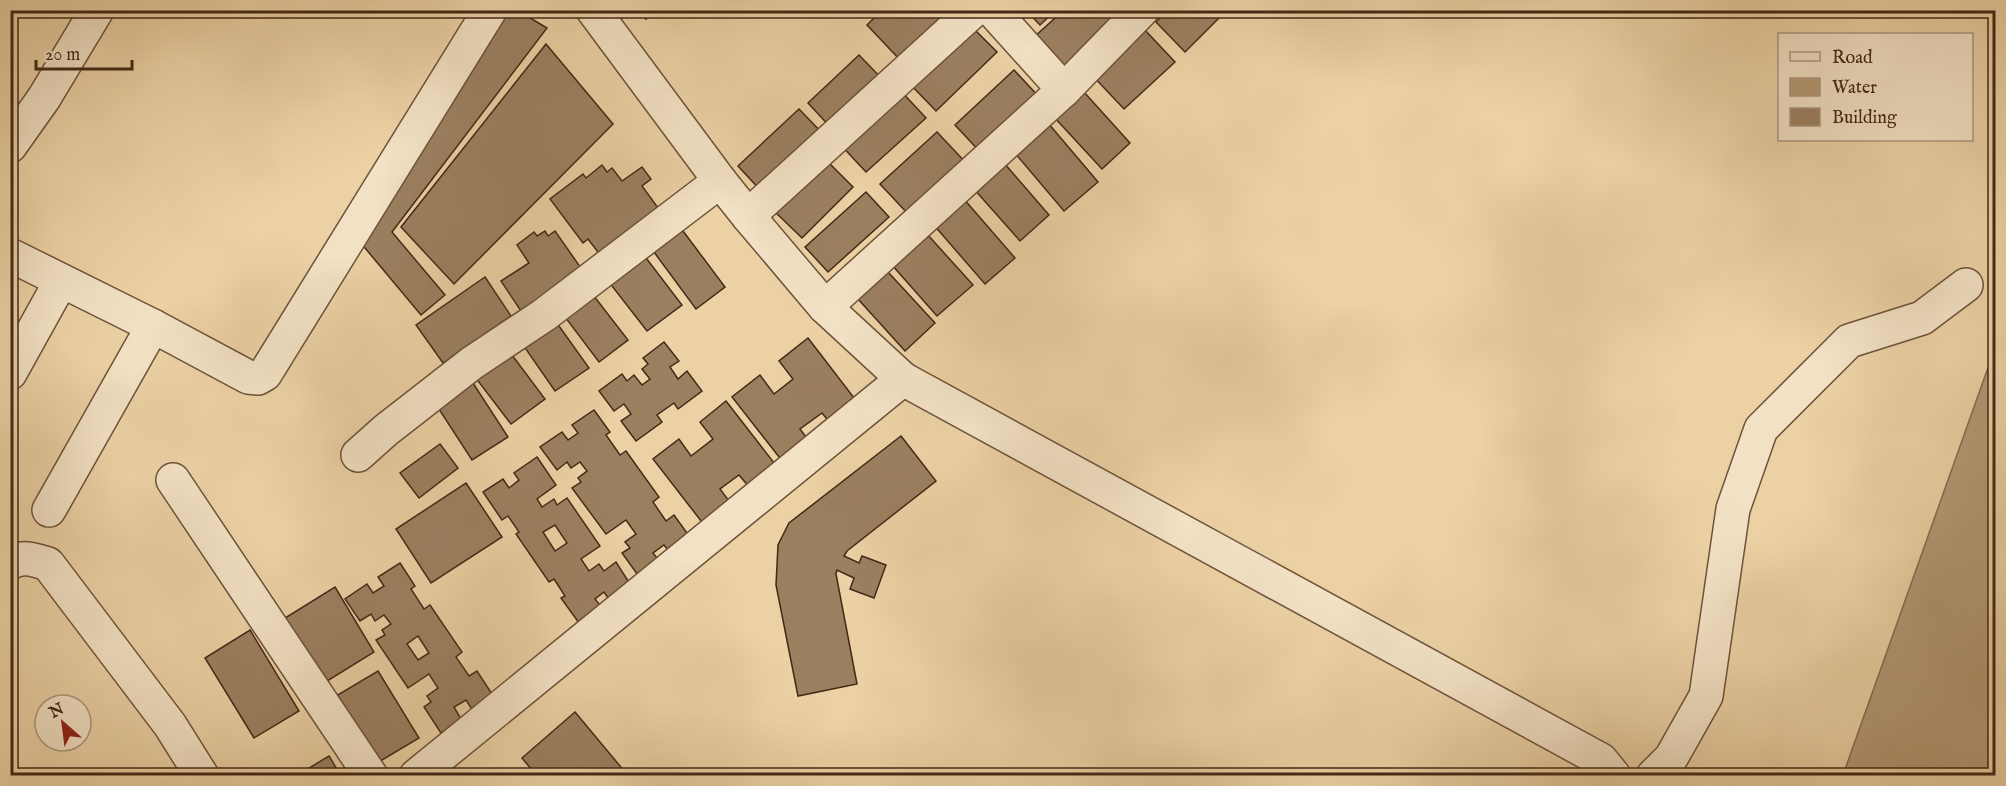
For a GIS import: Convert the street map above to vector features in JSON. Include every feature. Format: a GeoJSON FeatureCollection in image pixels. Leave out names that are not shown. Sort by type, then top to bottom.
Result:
{"type":"FeatureCollection","features":[{"type":"Feature","properties":{"kind":"street"},"geometry":{"type":"LineString","coordinates":[[10,146],[44,98],[97,10]]}},
{"type":"Feature","properties":{"kind":"street"},"geometry":{"type":"LineString","coordinates":[[10,255],[153,326],[248,377],[258,378],[265,374],[490,10]]}},
{"type":"Feature","properties":{"kind":"street"},"geometry":{"type":"LineString","coordinates":[[593,10],[748,216],[825,307],[903,379],[1602,760],[1614,776]]}},
{"type":"Feature","properties":{"kind":"street"},"geometry":{"type":"LineString","coordinates":[[748,216],[974,10]]}},
{"type":"Feature","properties":{"kind":"street"},"geometry":{"type":"LineString","coordinates":[[992,10],[1064,90]]}},
{"type":"Feature","properties":{"kind":"street"},"geometry":{"type":"LineString","coordinates":[[825,307],[1064,90],[1142,10]]}},
{"type":"Feature","properties":{"kind":"street"},"geometry":{"type":"LineString","coordinates":[[358,454],[472,363],[544,315],[720,181]]}},
{"type":"Feature","properties":{"kind":"street"},"geometry":{"type":"LineString","coordinates":[[10,373],[62,281]]}},
{"type":"Feature","properties":{"kind":"street"},"geometry":{"type":"LineString","coordinates":[[1653,776],[1671,758],[1706,696],[1733,509],[1761,429],[1849,341],[1922,318],[1966,285]]}},
{"type":"Feature","properties":{"kind":"street"},"geometry":{"type":"LineString","coordinates":[[49,510],[153,326]]}},
{"type":"Feature","properties":{"kind":"street"},"geometry":{"type":"LineString","coordinates":[[416,776],[903,379]]}},
{"type":"Feature","properties":{"kind":"street"},"geometry":{"type":"LineString","coordinates":[[173,480],[371,776]]}},
{"type":"Feature","properties":{"kind":"street"},"geometry":{"type":"LineString","coordinates":[[10,564],[16,560],[30,558],[48,564],[170,725],[201,776]]}},
{"type":"Feature","properties":{"kind":"water"},"geometry":{"type":"Polygon","coordinates":[[[1995,348],[1995,775],[1843,775],[1995,348]]]}},
{"type":"Feature","properties":{"kind":"building"},"geometry":{"type":"Polygon","coordinates":[[[496,10],[517,10],[547,28],[392,232],[445,295],[421,315],[360,242],[496,10]]]}},
{"type":"Feature","properties":{"kind":"building"},"geometry":{"type":"Polygon","coordinates":[[[636,10],[652,10],[646,19],[636,10]]]}},
{"type":"Feature","properties":{"kind":"building"},"geometry":{"type":"Polygon","coordinates":[[[882,10],[957,10],[902,62],[867,25],[882,10]]]}},
{"type":"Feature","properties":{"kind":"building"},"geometry":{"type":"Polygon","coordinates":[[[1026,10],[1056,10],[1040,25],[1026,10]]]}},
{"type":"Feature","properties":{"kind":"building"},"geometry":{"type":"Polygon","coordinates":[[[1064,10],[1125,10],[1062,69],[1033,38],[1064,10]]]}},
{"type":"Feature","properties":{"kind":"building"},"geometry":{"type":"Polygon","coordinates":[[[1168,10],[1227,10],[1185,52],[1156,22],[1168,10]]]}},
{"type":"Feature","properties":{"kind":"building"},"geometry":{"type":"Polygon","coordinates":[[[971,26],[997,52],[936,111],[910,84],[971,26]]]}},
{"type":"Feature","properties":{"kind":"building"},"geometry":{"type":"Polygon","coordinates":[[[1143,28],[1175,62],[1124,109],[1092,75],[1143,28]]]}},
{"type":"Feature","properties":{"kind":"building"},"geometry":{"type":"Polygon","coordinates":[[[546,44],[613,124],[454,284],[401,227],[546,44]]]}},
{"type":"Feature","properties":{"kind":"building"},"geometry":{"type":"Polygon","coordinates":[[[859,55],[885,82],[834,131],[808,103],[859,55]]]}},
{"type":"Feature","properties":{"kind":"building"},"geometry":{"type":"Polygon","coordinates":[[[1014,70],[1041,99],[982,154],[955,125],[1014,70]]]}},
{"type":"Feature","properties":{"kind":"building"},"geometry":{"type":"Polygon","coordinates":[[[898,88],[926,118],[866,172],[838,142],[898,88]]]}},
{"type":"Feature","properties":{"kind":"building"},"geometry":{"type":"Polygon","coordinates":[[[1083,91],[1130,143],[1102,169],[1054,117],[1083,91]]]}},
{"type":"Feature","properties":{"kind":"building"},"geometry":{"type":"Polygon","coordinates":[[[799,109],[824,135],[763,193],[738,166],[799,109]]]}},
{"type":"Feature","properties":{"kind":"building"},"geometry":{"type":"Polygon","coordinates":[[[1048,123],[1098,182],[1064,211],[1014,152],[1048,123]]]}},
{"type":"Feature","properties":{"kind":"building"},"geometry":{"type":"Polygon","coordinates":[[[937,132],[967,164],[910,216],[880,184],[937,132]]]}},
{"type":"Feature","properties":{"kind":"building"},"geometry":{"type":"Polygon","coordinates":[[[823,157],[853,187],[802,238],[772,209],[823,157]]]}},
{"type":"Feature","properties":{"kind":"building"},"geometry":{"type":"Polygon","coordinates":[[[1004,163],[1049,215],[1020,241],[974,189],[1004,163]]]}},
{"type":"Feature","properties":{"kind":"building"},"geometry":{"type":"Polygon","coordinates":[[[602,165],[607,172],[612,168],[622,181],[642,167],[651,179],[642,186],[661,212],[601,256],[588,239],[583,243],[550,199],[583,174],[586,178],[602,165]]]}},
{"type":"Feature","properties":{"kind":"building"},"geometry":{"type":"Polygon","coordinates":[[[866,192],[889,217],[828,272],[805,247],[866,192]]]}},
{"type":"Feature","properties":{"kind":"building"},"geometry":{"type":"Polygon","coordinates":[[[963,198],[1015,258],[985,284],[933,224],[963,198]]]}},
{"type":"Feature","properties":{"kind":"building"},"geometry":{"type":"Polygon","coordinates":[[[680,227],[725,287],[696,309],[651,248],[680,227]]]}},
{"type":"Feature","properties":{"kind":"building"},"geometry":{"type":"Polygon","coordinates":[[[545,231],[548,236],[555,231],[583,271],[521,311],[501,281],[529,263],[517,245],[534,232],[537,236],[545,231]]]}},
{"type":"Feature","properties":{"kind":"building"},"geometry":{"type":"Polygon","coordinates":[[[927,234],[973,285],[937,316],[892,265],[927,234]]]}},
{"type":"Feature","properties":{"kind":"building"},"geometry":{"type":"Polygon","coordinates":[[[640,250],[682,305],[647,331],[605,277],[640,250]]]}},
{"type":"Feature","properties":{"kind":"building"},"geometry":{"type":"Polygon","coordinates":[[[888,272],[935,323],[905,351],[858,299],[888,272]]]}},
{"type":"Feature","properties":{"kind":"building"},"geometry":{"type":"Polygon","coordinates":[[[485,277],[511,316],[443,363],[416,325],[485,277]]]}},
{"type":"Feature","properties":{"kind":"building"},"geometry":{"type":"Polygon","coordinates":[[[590,291],[628,340],[599,362],[562,313],[590,291]]]}},
{"type":"Feature","properties":{"kind":"building"},"geometry":{"type":"Polygon","coordinates":[[[554,319],[589,368],[555,391],[521,342],[554,319]]]}},
{"type":"Feature","properties":{"kind":"building"},"geometry":{"type":"Polygon","coordinates":[[[808,338],[858,403],[831,424],[822,413],[800,429],[809,441],[783,462],[732,397],[760,375],[774,394],[793,379],[779,361],[808,338]]]}},
{"type":"Feature","properties":{"kind":"building"},"geometry":{"type":"Polygon","coordinates":[[[664,342],[679,361],[670,367],[678,379],[687,371],[702,391],[678,409],[674,403],[657,415],[662,422],[636,441],[621,421],[631,414],[624,404],[614,411],[599,391],[622,374],[627,381],[634,375],[642,385],[650,379],[642,369],[648,364],[643,358],[664,342]]]}},
{"type":"Feature","properties":{"kind":"building"},"geometry":{"type":"Polygon","coordinates":[[[509,351],[545,399],[511,424],[475,377],[509,351]]]}},
{"type":"Feature","properties":{"kind":"building"},"geometry":{"type":"Polygon","coordinates":[[[471,380],[508,437],[472,460],[435,403],[471,380]]]}},
{"type":"Feature","properties":{"kind":"building"},"geometry":{"type":"Polygon","coordinates":[[[726,401],[778,468],[750,488],[739,475],[720,489],[732,505],[705,526],[653,459],[679,439],[691,456],[713,439],[700,422],[726,401]]]}},
{"type":"Feature","properties":{"kind":"building"},"geometry":{"type":"Polygon","coordinates":[[[594,410],[610,432],[606,435],[620,455],[626,451],[659,497],[653,502],[666,521],[674,515],[692,540],[672,555],[664,545],[653,553],[661,563],[640,578],[622,553],[630,548],[625,542],[636,534],[626,520],[606,534],[572,488],[581,482],[578,478],[587,471],[580,462],[571,468],[567,462],[557,470],[540,447],[562,432],[568,440],[578,433],[572,425],[594,410]]]}},
{"type":"Feature","properties":{"kind":"building"},"geometry":{"type":"Polygon","coordinates":[[[901,436],[936,481],[847,551],[844,556],[859,563],[862,556],[886,565],[874,598],[850,589],[854,578],[837,570],[857,684],[798,696],[776,585],[778,545],[789,523],[901,436]]]}},
{"type":"Feature","properties":{"kind":"building"},"geometry":{"type":"Polygon","coordinates":[[[440,444],[458,468],[419,498],[400,473],[440,444]]]}},
{"type":"Feature","properties":{"kind":"building"},"geometry":{"type":"Polygon","coordinates":[[[537,457],[556,485],[537,499],[542,507],[554,499],[557,505],[567,498],[600,546],[581,559],[589,571],[599,564],[604,571],[616,562],[632,587],[610,601],[604,592],[595,599],[602,608],[579,623],[561,598],[565,596],[554,579],[549,582],[516,534],[519,532],[508,516],[502,520],[483,492],[503,479],[509,488],[519,480],[514,473],[537,457]],[[555,525],[543,532],[555,551],[567,543],[555,525]]]}},
{"type":"Feature","properties":{"kind":"building"},"geometry":{"type":"Polygon","coordinates":[[[466,483],[502,537],[431,583],[396,529],[466,483]]]}},
{"type":"Feature","properties":{"kind":"building"},"geometry":{"type":"Polygon","coordinates":[[[400,563],[415,586],[411,589],[424,609],[430,605],[462,652],[456,657],[469,676],[477,671],[494,697],[473,711],[466,700],[454,707],[461,719],[441,733],[424,707],[431,702],[427,696],[438,688],[429,674],[408,688],[376,640],[385,635],[382,630],[391,624],[384,615],[375,621],[371,614],[360,621],[345,599],[367,584],[373,593],[384,586],[378,577],[400,563]],[[418,636],[407,644],[418,660],[429,653],[418,636]]]}},
{"type":"Feature","properties":{"kind":"building"},"geometry":{"type":"Polygon","coordinates":[[[335,587],[374,652],[316,688],[277,623],[335,587]]]}},
{"type":"Feature","properties":{"kind":"building"},"geometry":{"type":"Polygon","coordinates":[[[250,630],[299,711],[254,738],[205,658],[250,630]]]}},
{"type":"Feature","properties":{"kind":"building"},"geometry":{"type":"Polygon","coordinates":[[[378,671],[419,738],[377,763],[336,696],[378,671]]]}},
{"type":"Feature","properties":{"kind":"building"},"geometry":{"type":"Polygon","coordinates":[[[575,712],[625,772],[620,776],[537,776],[522,758],[575,712]]]}},
{"type":"Feature","properties":{"kind":"building"},"geometry":{"type":"Polygon","coordinates":[[[329,756],[341,776],[296,776],[329,756]]]}}]}
